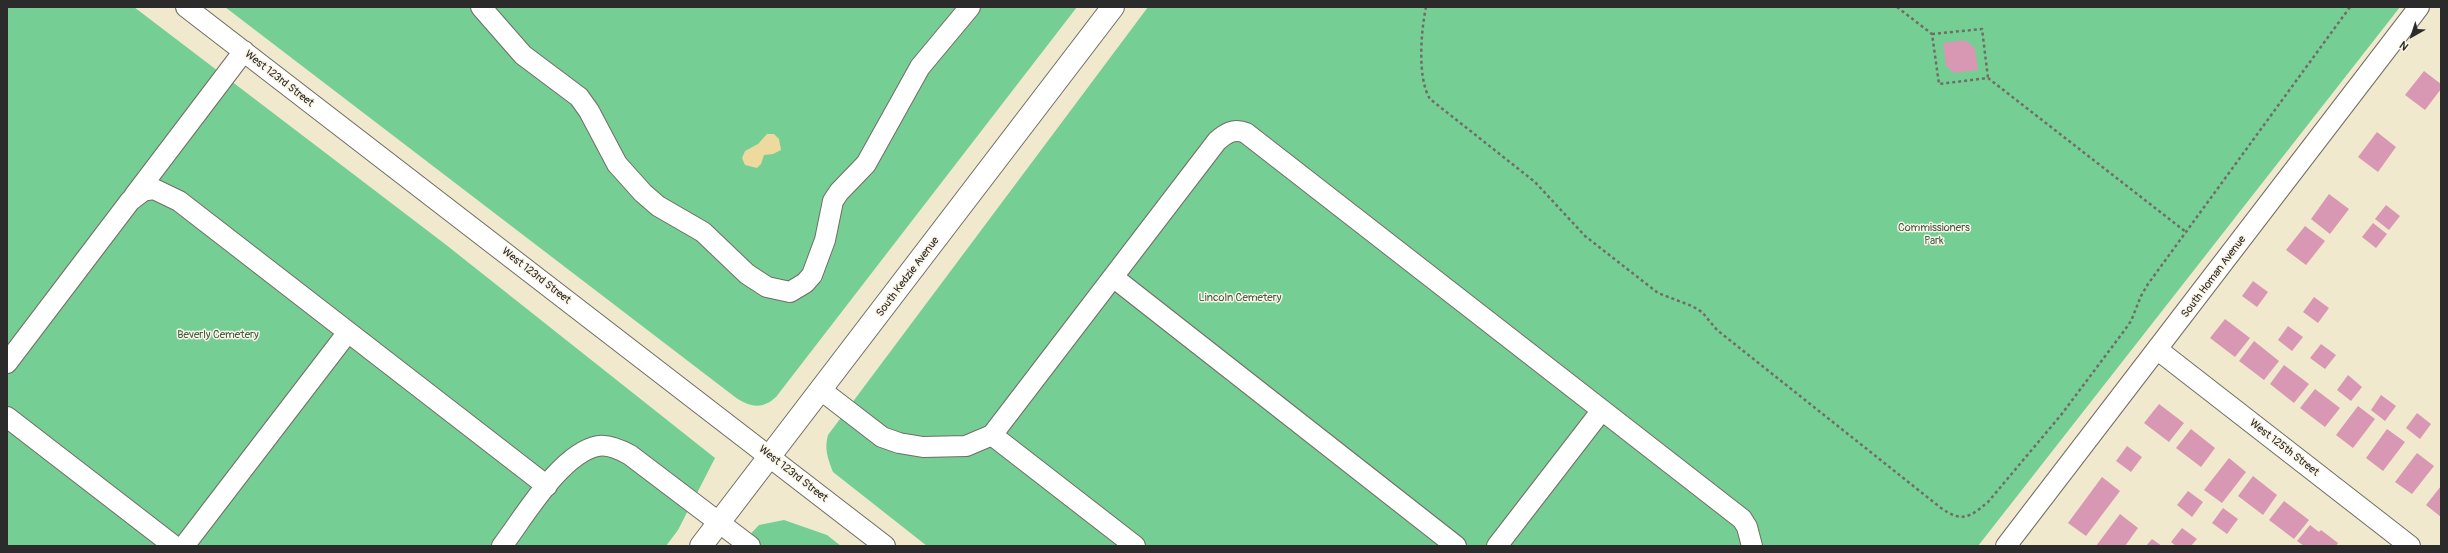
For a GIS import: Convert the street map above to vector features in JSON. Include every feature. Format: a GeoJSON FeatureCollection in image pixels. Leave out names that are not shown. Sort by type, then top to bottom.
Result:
{"type":"FeatureCollection","features":[{"type":"Feature","properties":{"kind":"main road","name":"South Kedzie Avenue"},"geometry":{"type":"LineString","coordinates":[[702,546],[1113,7]]}},
{"type":"Feature","properties":{"kind":"street","name":"West 123rd Street"},"geometry":{"type":"LineString","coordinates":[[186,7],[886,546]]}},
{"type":"Feature","properties":{"kind":"street"},"geometry":{"type":"LineString","coordinates":[[481,7],[523,55],[578,97],[590,111],[616,164],[643,193],[658,206],[703,232],[747,274],[767,287],[790,292],[805,283],[812,275],[825,240],[833,202],[839,192],[866,164],[920,67],[970,7]]}},
{"type":"Feature","properties":{"kind":"street","name":"South Homan Avenue"},"geometry":{"type":"LineString","coordinates":[[2016,542],[2158,350],[2419,7]]}},
{"type":"Feature","properties":{"kind":"street"},"geometry":{"type":"LineString","coordinates":[[7,363],[244,52]]}},
{"type":"Feature","properties":{"kind":"street"},"geometry":{"type":"LineString","coordinates":[[821,390],[882,437],[899,443],[922,447],[966,446],[992,436],[1217,141],[1224,134],[1239,130],[1246,133],[1742,519],[1747,527],[1752,546]]}},
{"type":"Feature","properties":{"kind":"street"},"geometry":{"type":"LineString","coordinates":[[130,201],[143,191],[154,188],[167,193],[547,486]]}},
{"type":"Feature","properties":{"kind":"street"},"geometry":{"type":"LineString","coordinates":[[1113,278],[1456,546]]}},
{"type":"Feature","properties":{"kind":"street"},"geometry":{"type":"LineString","coordinates":[[184,546],[348,332]]}},
{"type":"Feature","properties":{"kind":"street","name":"West 125th Street"},"geometry":{"type":"LineString","coordinates":[[2158,350],[2410,546]]}},
{"type":"Feature","properties":{"kind":"street"},"geometry":{"type":"LineString","coordinates":[[1497,546],[1602,410]]}},
{"type":"Feature","properties":{"kind":"street"},"geometry":{"type":"LineString","coordinates":[[7,417],[174,546]]}},
{"type":"Feature","properties":{"kind":"street"},"geometry":{"type":"LineString","coordinates":[[992,436],[1135,546]]}},
{"type":"Feature","properties":{"kind":"street"},"geometry":{"type":"LineString","coordinates":[[502,546],[564,464],[581,451],[599,446],[617,448],[630,454],[750,546]]}},
{"type":"Feature","properties":{"kind":"path"},"geometry":{"type":"LineString","coordinates":[[1426,7],[1422,74],[1425,91],[1430,99],[1535,182],[1584,236],[1658,293],[1686,303],[1702,312],[1722,334],[1956,518],[1969,515],[1988,502],[2061,415],[2131,321],[2141,296],[2186,232],[2350,7]]}},
{"type":"Feature","properties":{"kind":"path"},"geometry":{"type":"LineString","coordinates":[[1897,7],[1932,34],[1982,29],[1988,78]]}},
{"type":"Feature","properties":{"kind":"path"},"geometry":{"type":"LineString","coordinates":[[1932,34],[1939,84],[1988,78],[2186,232]]}},
{"type":"Feature","properties":{"kind":"green space","name":"Beverly Cemetery"},"geometry":{"type":"Polygon","coordinates":[[[7,7],[134,7],[445,244],[715,458],[678,530],[666,546],[7,546],[7,7]]]}},
{"type":"Feature","properties":{"kind":"green space"},"geometry":{"type":"Polygon","coordinates":[[[225,7],[1077,7],[776,397],[766,404],[756,406],[745,403],[735,397],[225,7]]]}},
{"type":"Feature","properties":{"kind":"green space"},"geometry":{"type":"Polygon","coordinates":[[[1148,7],[2400,7],[1978,546],[927,546],[833,472],[828,458],[828,435],[1148,7]]]}},
{"type":"Feature","properties":{"kind":"green space"},"geometry":{"type":"Polygon","coordinates":[[[784,520],[827,535],[841,546],[739,546],[759,525],[784,520]]]}},
{"type":"Feature","properties":{"kind":"sand"},"geometry":{"type":"Polygon","coordinates":[[[767,134],[774,134],[779,139],[781,150],[773,154],[764,155],[761,164],[757,168],[745,165],[742,158],[745,151],[758,144],[767,134]]]}},
{"type":"Feature","properties":{"kind":"building"},"geometry":{"type":"Polygon","coordinates":[[[1965,40],[1975,48],[1978,70],[1954,73],[1946,66],[1943,43],[1965,40]]]}},
{"type":"Feature","properties":{"kind":"building"},"geometry":{"type":"Polygon","coordinates":[[[2424,71],[2441,84],[2441,89],[2425,110],[2405,95],[2424,71]]]}},
{"type":"Feature","properties":{"kind":"building"},"geometry":{"type":"Polygon","coordinates":[[[2377,132],[2396,147],[2378,172],[2358,157],[2377,132]]]}},
{"type":"Feature","properties":{"kind":"building"},"geometry":{"type":"Polygon","coordinates":[[[2329,194],[2349,209],[2330,234],[2311,219],[2329,194]]]}},
{"type":"Feature","properties":{"kind":"building"},"geometry":{"type":"Polygon","coordinates":[[[2386,205],[2400,216],[2389,230],[2375,219],[2386,205]]]}},
{"type":"Feature","properties":{"kind":"building"},"geometry":{"type":"Polygon","coordinates":[[[2373,223],[2387,234],[2376,248],[2362,237],[2373,223]]]}},
{"type":"Feature","properties":{"kind":"building"},"geometry":{"type":"Polygon","coordinates":[[[2305,226],[2325,241],[2306,265],[2286,250],[2305,226]]]}},
{"type":"Feature","properties":{"kind":"building"},"geometry":{"type":"Polygon","coordinates":[[[2253,281],[2268,292],[2257,307],[2242,296],[2253,281]]]}},
{"type":"Feature","properties":{"kind":"building"},"geometry":{"type":"Polygon","coordinates":[[[2314,297],[2329,308],[2318,323],[2303,312],[2314,297]]]}},
{"type":"Feature","properties":{"kind":"building"},"geometry":{"type":"Polygon","coordinates":[[[2225,319],[2250,338],[2235,357],[2210,338],[2225,319]]]}},
{"type":"Feature","properties":{"kind":"building"},"geometry":{"type":"Polygon","coordinates":[[[2288,326],[2303,337],[2292,351],[2278,340],[2288,326]]]}},
{"type":"Feature","properties":{"kind":"building"},"geometry":{"type":"Polygon","coordinates":[[[2254,341],[2279,361],[2264,380],[2239,361],[2254,341]]]}},
{"type":"Feature","properties":{"kind":"building"},"geometry":{"type":"Polygon","coordinates":[[[2321,344],[2336,355],[2325,369],[2310,358],[2321,344]]]}},
{"type":"Feature","properties":{"kind":"building"},"geometry":{"type":"Polygon","coordinates":[[[2284,365],[2309,384],[2294,403],[2270,384],[2284,365]]]}},
{"type":"Feature","properties":{"kind":"building"},"geometry":{"type":"Polygon","coordinates":[[[2348,375],[2362,387],[2351,401],[2337,390],[2348,375]]]}},
{"type":"Feature","properties":{"kind":"building"},"geometry":{"type":"Polygon","coordinates":[[[2315,389],[2340,408],[2325,427],[2300,408],[2315,389]]]}},
{"type":"Feature","properties":{"kind":"building"},"geometry":{"type":"Polygon","coordinates":[[[2381,395],[2396,406],[2385,421],[2371,410],[2381,395]]]}},
{"type":"Feature","properties":{"kind":"building"},"geometry":{"type":"Polygon","coordinates":[[[2159,404],[2184,423],[2169,442],[2144,423],[2159,404]]]}},
{"type":"Feature","properties":{"kind":"building"},"geometry":{"type":"Polygon","coordinates":[[[2358,406],[2375,419],[2353,448],[2336,435],[2358,406]]]}},
{"type":"Feature","properties":{"kind":"building"},"geometry":{"type":"Polygon","coordinates":[[[2417,413],[2431,424],[2420,439],[2406,428],[2417,413]]]}},
{"type":"Feature","properties":{"kind":"building"},"geometry":{"type":"Polygon","coordinates":[[[2191,429],[2215,448],[2201,467],[2176,448],[2191,429]]]}},
{"type":"Feature","properties":{"kind":"building"},"geometry":{"type":"Polygon","coordinates":[[[2387,429],[2405,442],[2383,471],[2366,458],[2387,429]]]}},
{"type":"Feature","properties":{"kind":"building"},"geometry":{"type":"Polygon","coordinates":[[[2127,446],[2142,457],[2131,472],[2116,461],[2127,446]]]}},
{"type":"Feature","properties":{"kind":"building"},"geometry":{"type":"Polygon","coordinates":[[[2417,453],[2434,466],[2412,494],[2395,482],[2417,453]]]}},
{"type":"Feature","properties":{"kind":"building"},"geometry":{"type":"Polygon","coordinates":[[[2229,458],[2246,472],[2222,503],[2204,490],[2229,458]]]}},
{"type":"Feature","properties":{"kind":"building"},"geometry":{"type":"Polygon","coordinates":[[[2253,476],[2277,495],[2263,515],[2238,496],[2253,476]]]}},
{"type":"Feature","properties":{"kind":"building"},"geometry":{"type":"Polygon","coordinates":[[[2102,477],[2120,491],[2086,536],[2068,523],[2102,477]]]}},
{"type":"Feature","properties":{"kind":"building"},"geometry":{"type":"Polygon","coordinates":[[[2441,486],[2441,517],[2426,505],[2441,486]]]}},
{"type":"Feature","properties":{"kind":"building"},"geometry":{"type":"Polygon","coordinates":[[[2188,491],[2203,502],[2192,517],[2177,505],[2188,491]]]}},
{"type":"Feature","properties":{"kind":"building"},"geometry":{"type":"Polygon","coordinates":[[[2284,501],[2309,520],[2294,539],[2269,520],[2284,501]]]}},
{"type":"Feature","properties":{"kind":"building"},"geometry":{"type":"Polygon","coordinates":[[[2223,508],[2238,519],[2227,534],[2212,523],[2223,508]]]}},
{"type":"Feature","properties":{"kind":"building"},"geometry":{"type":"Polygon","coordinates":[[[2120,514],[2138,528],[2125,546],[2096,546],[2120,514]]]}},
{"type":"Feature","properties":{"kind":"building"},"geometry":{"type":"Polygon","coordinates":[[[2310,525],[2319,532],[2321,530],[2338,543],[2336,546],[2304,546],[2297,541],[2310,525]]]}},
{"type":"Feature","properties":{"kind":"building"},"geometry":{"type":"Polygon","coordinates":[[[2182,528],[2197,539],[2191,546],[2176,546],[2171,542],[2182,528]]]}},
{"type":"Feature","properties":{"kind":"building"},"geometry":{"type":"Polygon","coordinates":[[[2152,539],[2162,546],[2146,546],[2152,539]]]}},
{"type":"Feature","properties":{"kind":"park label","name":"Commissioners Park"},"geometry":{"type":"Point","coordinates":[1934,234]}},
{"type":"Feature","properties":{"kind":"park label","name":"Lincoln Cemetery"},"geometry":{"type":"Point","coordinates":[1240,298]}}]}
